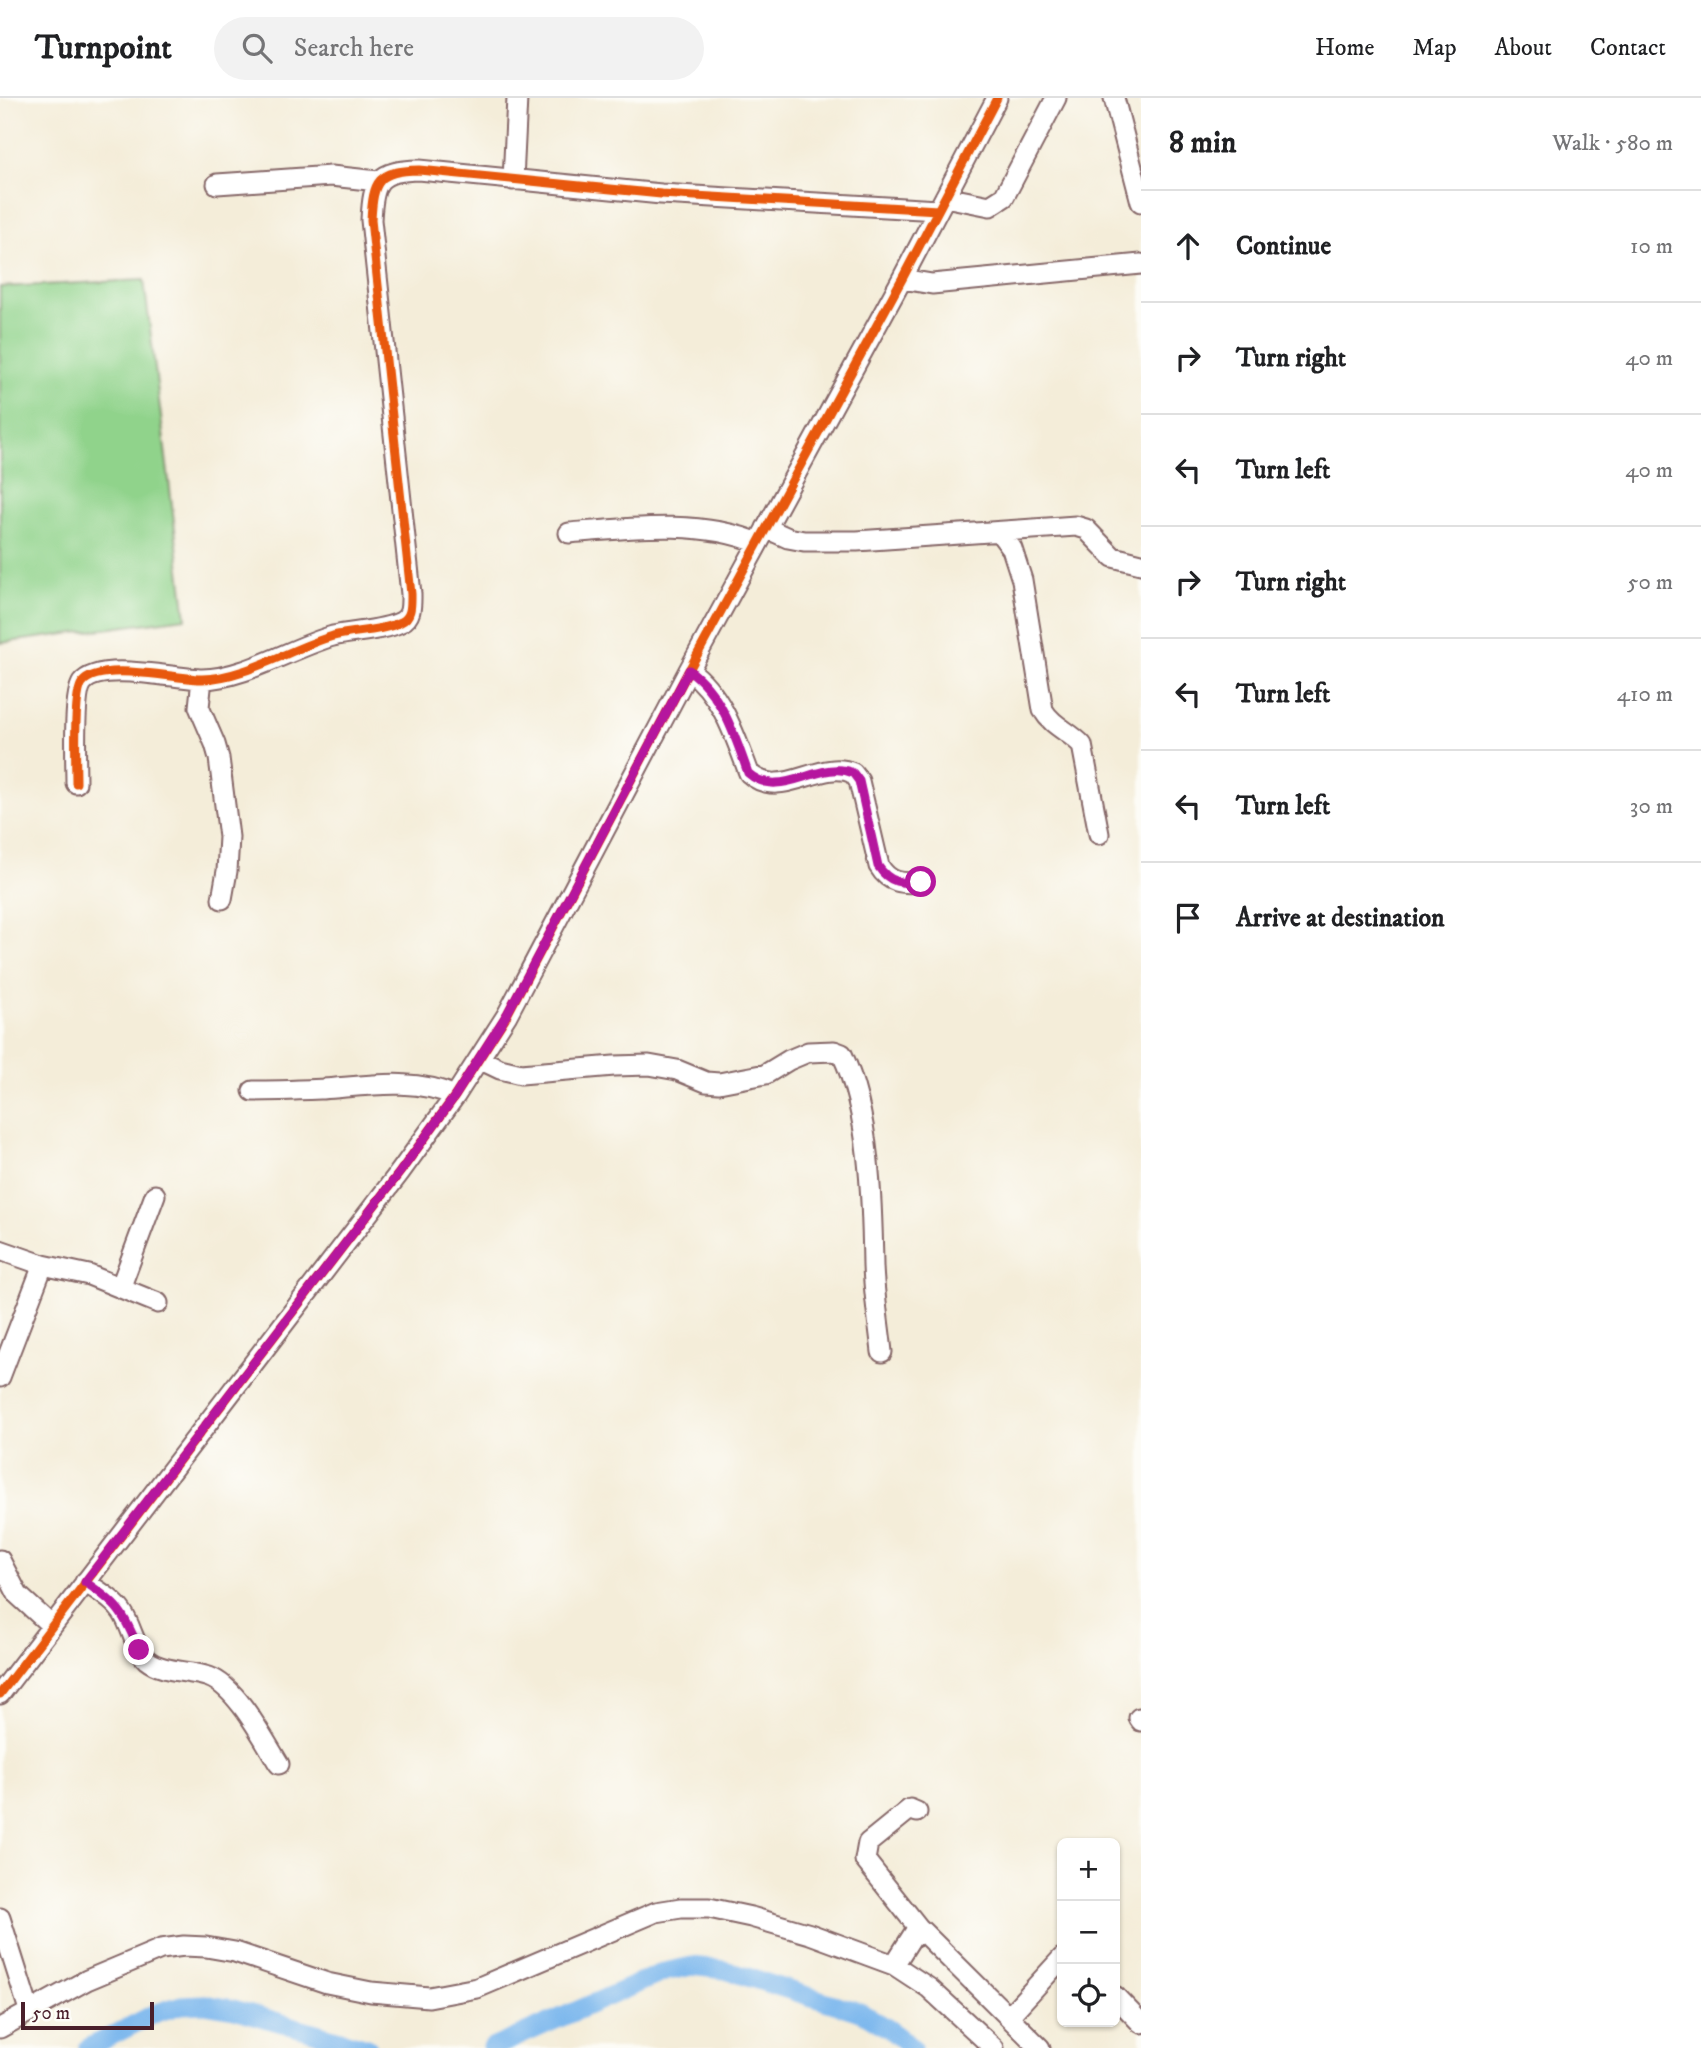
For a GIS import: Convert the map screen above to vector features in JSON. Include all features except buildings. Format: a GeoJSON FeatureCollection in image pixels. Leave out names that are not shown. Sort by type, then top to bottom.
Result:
{"type":"FeatureCollection","features":[{"type":"Feature","properties":{"kind":"street"},"geometry":{"type":"LineString","coordinates":[[513,180],[517,98]]}},
{"type":"Feature","properties":{"kind":"street"},"geometry":{"type":"LineString","coordinates":[[0,1694],[400,1172],[479,1059],[507,1014],[997,98]]}},
{"type":"Feature","properties":{"kind":"street"},"geometry":{"type":"LineString","coordinates":[[76,783],[77,702],[83,682],[99,674],[119,673],[202,680],[232,674],[332,636],[393,625],[409,615],[411,594],[371,220],[372,196],[378,181],[387,174],[419,170],[661,194],[990,206],[1004,197],[1056,98]]}},
{"type":"Feature","properties":{"kind":"street"},"geometry":{"type":"LineString","coordinates":[[1114,98],[1141,202]]}},
{"type":"Feature","properties":{"kind":"street"},"geometry":{"type":"LineString","coordinates":[[217,184],[331,176],[378,181]]}},
{"type":"Feature","properties":{"kind":"street"},"geometry":{"type":"LineString","coordinates":[[902,279],[932,284],[1141,264]]}},
{"type":"Feature","properties":{"kind":"street"},"geometry":{"type":"LineString","coordinates":[[569,533],[676,528],[804,541],[857,541],[1076,526],[1086,529],[1113,557],[1141,564]]}},
{"type":"Feature","properties":{"kind":"street"},"geometry":{"type":"LineString","coordinates":[[1000,533],[1012,548],[1022,580],[1043,710],[1050,723],[1073,735],[1082,745],[1099,834]]}},
{"type":"Feature","properties":{"kind":"street"},"geometry":{"type":"LineString","coordinates":[[689,670],[700,679],[722,708],[748,773],[756,780],[788,783],[836,769],[853,773],[859,781],[878,866],[884,876],[906,884],[921,882]]}},
{"type":"Feature","properties":{"kind":"street"},"geometry":{"type":"LineString","coordinates":[[202,680],[198,707],[219,758],[229,837],[222,899]]}},
{"type":"Feature","properties":{"kind":"street"},"geometry":{"type":"LineString","coordinates":[[479,1059],[500,1069],[520,1074],[649,1065],[677,1070],[706,1082],[719,1083],[766,1074],[808,1052],[834,1051],[842,1054],[852,1074],[863,1133],[873,1218],[873,1269],[882,1352]]}},
{"type":"Feature","properties":{"kind":"street"},"geometry":{"type":"LineString","coordinates":[[253,1091],[379,1085],[425,1086],[455,1096]]}},
{"type":"Feature","properties":{"kind":"street"},"geometry":{"type":"LineString","coordinates":[[121,1286],[155,1195]]}},
{"type":"Feature","properties":{"kind":"street"},"geometry":{"type":"LineString","coordinates":[[0,1250],[43,1265],[89,1275],[158,1303]]}},
{"type":"Feature","properties":{"kind":"street"},"geometry":{"type":"LineString","coordinates":[[0,1377],[43,1265]]}},
{"type":"Feature","properties":{"kind":"street"},"geometry":{"type":"LineString","coordinates":[[0,1560],[18,1595],[52,1626]]}},
{"type":"Feature","properties":{"kind":"street"},"geometry":{"type":"LineString","coordinates":[[85,1582],[111,1599],[123,1614],[139,1650],[148,1660],[161,1667],[211,1677],[225,1687],[247,1714],[279,1764]]}},
{"type":"Feature","properties":{"kind":"street"},"geometry":{"type":"LineString","coordinates":[[917,1812],[910,1809],[868,1843],[865,1860],[918,1927],[1040,2048]]}},
{"type":"Feature","properties":{"kind":"street"},"geometry":{"type":"LineString","coordinates":[[0,2028],[87,1980],[161,1949],[184,1946],[235,1952],[303,1976],[371,1992],[429,1997],[477,1988],[656,1912],[681,1908],[709,1908],[810,1934],[894,1965],[929,1988],[993,2048]]}},
{"type":"Feature","properties":{"kind":"street"},"geometry":{"type":"LineString","coordinates":[[0,1918],[29,2010]]}},
{"type":"Feature","properties":{"kind":"street"},"geometry":{"type":"LineString","coordinates":[[894,1965],[918,1927]]}},
{"type":"Feature","properties":{"kind":"street"},"geometry":{"type":"LineString","coordinates":[[1009,2017],[1057,1964]]}},
{"type":"Feature","properties":{"kind":"street"},"geometry":{"type":"LineString","coordinates":[[1120,2001],[1141,2023]]}},
{"type":"Feature","properties":{"kind":"green space"},"geometry":{"type":"Polygon","coordinates":[[[144,280],[186,618],[0,643],[0,287],[144,280]]]}},
{"type":"Feature","properties":{"kind":"waterway"},"geometry":{"type":"LineString","coordinates":[[492,2048],[664,1972],[692,1966],[725,1970],[863,2013],[912,2048]]}},
{"type":"Feature","properties":{"kind":"waterway"},"geometry":{"type":"LineString","coordinates":[[88,2048],[156,2013],[181,2005],[204,2004],[234,2009],[368,2048]]}},
{"type":"Feature","properties":{"kind":"cycle path"},"geometry":{"type":"LineString","coordinates":[[0,1694],[400,1172],[455,1096],[507,1015],[997,98]]}},
{"type":"Feature","properties":{"kind":"cycle path"},"geometry":{"type":"LineString","coordinates":[[76,783],[77,701],[82,683],[91,676],[139,672],[202,679],[218,678],[333,636],[394,625],[405,620],[409,614],[411,594],[371,220],[376,187],[386,176],[419,170],[661,194],[938,210]]}},
{"type":"Feature","properties":{"kind":"route"},"geometry":{"type":"LineString","coordinates":[[139,1650],[123,1614],[111,1599],[85,1582],[400,1172],[455,1096],[507,1014],[689,670],[710,690],[722,708],[748,773],[756,780],[788,783],[836,769],[853,773],[859,781],[878,866],[884,876],[906,884],[921,882]]}}]}
